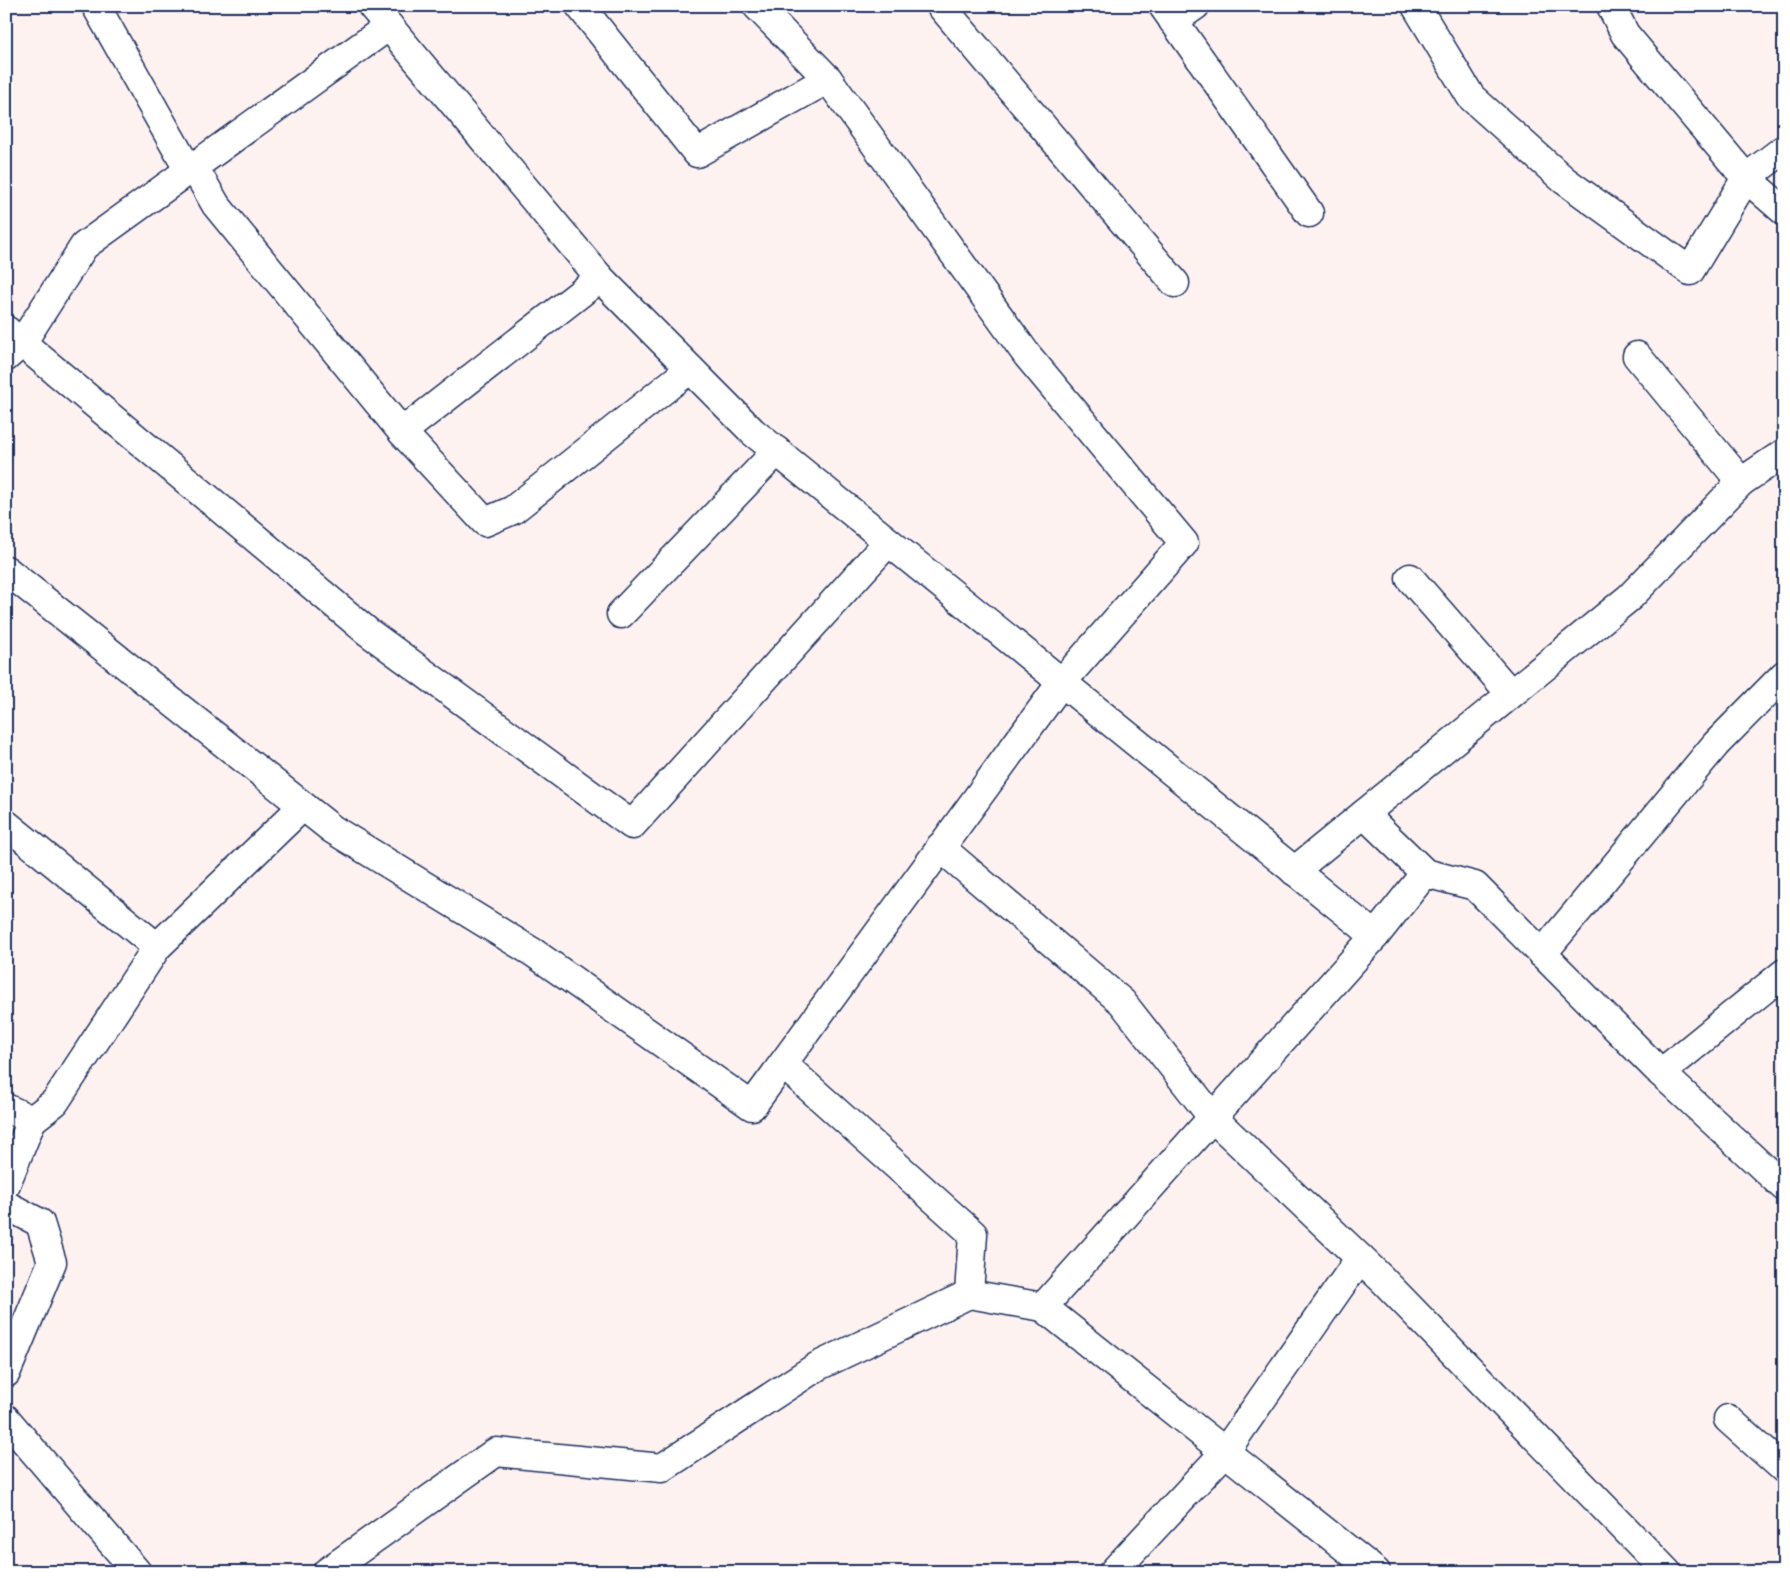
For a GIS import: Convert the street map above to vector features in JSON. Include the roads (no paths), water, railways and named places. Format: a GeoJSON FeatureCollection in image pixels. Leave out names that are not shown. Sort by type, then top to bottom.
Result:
{"type":"FeatureCollection","features":[{"type":"Feature","properties":{"kind":"street"},"geometry":{"type":"LineString","coordinates":[[96,6],[189,171]]}},
{"type":"Feature","properties":{"kind":"street"},"geometry":{"type":"LineString","coordinates":[[580,6],[697,153],[828,78]]}},
{"type":"Feature","properties":{"kind":"street"},"geometry":{"type":"LineString","coordinates":[[6,570],[332,829],[534,953],[752,1106],[1061,683],[1184,543],[1027,355],[828,78],[757,6]]}},
{"type":"Feature","properties":{"kind":"street"},"geometry":{"type":"LineString","coordinates":[[941,6],[1175,283]]}},
{"type":"Feature","properties":{"kind":"street"},"geometry":{"type":"LineString","coordinates":[[1416,6],[1471,97],[1564,180],[1690,271],[1746,178],[1784,149]]}},
{"type":"Feature","properties":{"kind":"street"},"geometry":{"type":"LineString","coordinates":[[1611,6],[1625,34],[1746,178],[1784,211]]}},
{"type":"Feature","properties":{"kind":"street"},"geometry":{"type":"LineString","coordinates":[[1177,11],[1309,213]]}},
{"type":"Feature","properties":{"kind":"street"},"geometry":{"type":"LineString","coordinates":[[189,171],[381,16],[600,278],[753,432],[1375,936]]}},
{"type":"Feature","properties":{"kind":"street"},"geometry":{"type":"LineString","coordinates":[[690,369],[513,510],[485,522],[402,432],[216,205],[194,167],[84,246],[11,343],[368,632],[632,825],[888,542]]}},
{"type":"Feature","properties":{"kind":"street"},"geometry":{"type":"LineString","coordinates":[[402,432],[600,278]]}},
{"type":"Feature","properties":{"kind":"street"},"geometry":{"type":"LineString","coordinates":[[1637,356],[1741,482]]}},
{"type":"Feature","properties":{"kind":"street"},"geometry":{"type":"LineString","coordinates":[[621,614],[777,451]]}},
{"type":"Feature","properties":{"kind":"street"},"geometry":{"type":"LineString","coordinates":[[1294,871],[1630,597],[1741,482],[1784,452]]}},
{"type":"Feature","properties":{"kind":"street"},"geometry":{"type":"LineString","coordinates":[[1410,578],[1511,694]]}},
{"type":"Feature","properties":{"kind":"street"},"geometry":{"type":"LineString","coordinates":[[1542,954],[1716,744],[1784,675]]}},
{"type":"Feature","properties":{"kind":"street"},"geometry":{"type":"LineString","coordinates":[[6,1184],[32,1120],[55,1102],[157,947],[303,806]]}},
{"type":"Feature","properties":{"kind":"street"},"geometry":{"type":"LineString","coordinates":[[1364,814],[1425,873],[1475,886],[1660,1074],[1784,1187]]}},
{"type":"Feature","properties":{"kind":"street"},"geometry":{"type":"LineString","coordinates":[[6,824],[157,947]]}},
{"type":"Feature","properties":{"kind":"street"},"geometry":{"type":"LineString","coordinates":[[940,847],[1122,1002],[1212,1118],[1360,1258],[1667,1572]]}},
{"type":"Feature","properties":{"kind":"street"},"geometry":{"type":"LineString","coordinates":[[1043,1307],[1375,936],[1425,873]]}},
{"type":"Feature","properties":{"kind":"street"},"geometry":{"type":"LineString","coordinates":[[1660,1074],[1784,973]]}},
{"type":"Feature","properties":{"kind":"street"},"geometry":{"type":"LineString","coordinates":[[783,1064],[973,1234],[969,1294]]}},
{"type":"Feature","properties":{"kind":"street"},"geometry":{"type":"LineString","coordinates":[[6,1108],[32,1120]]}},
{"type":"Feature","properties":{"kind":"street"},"geometry":{"type":"LineString","coordinates":[[6,1205],[40,1223],[52,1262],[6,1373]]}},
{"type":"Feature","properties":{"kind":"street"},"geometry":{"type":"LineString","coordinates":[[1113,1572],[1225,1452],[1360,1258]]}},
{"type":"Feature","properties":{"kind":"street"},"geometry":{"type":"LineString","coordinates":[[327,1572],[496,1452],[662,1468],[818,1366],[969,1294],[1043,1307],[1376,1572]]}},
{"type":"Feature","properties":{"kind":"street"},"geometry":{"type":"LineString","coordinates":[[1728,1419],[1784,1469]]}},
{"type":"Feature","properties":{"kind":"street"},"geometry":{"type":"LineString","coordinates":[[6,1420],[138,1572]]}}]}
